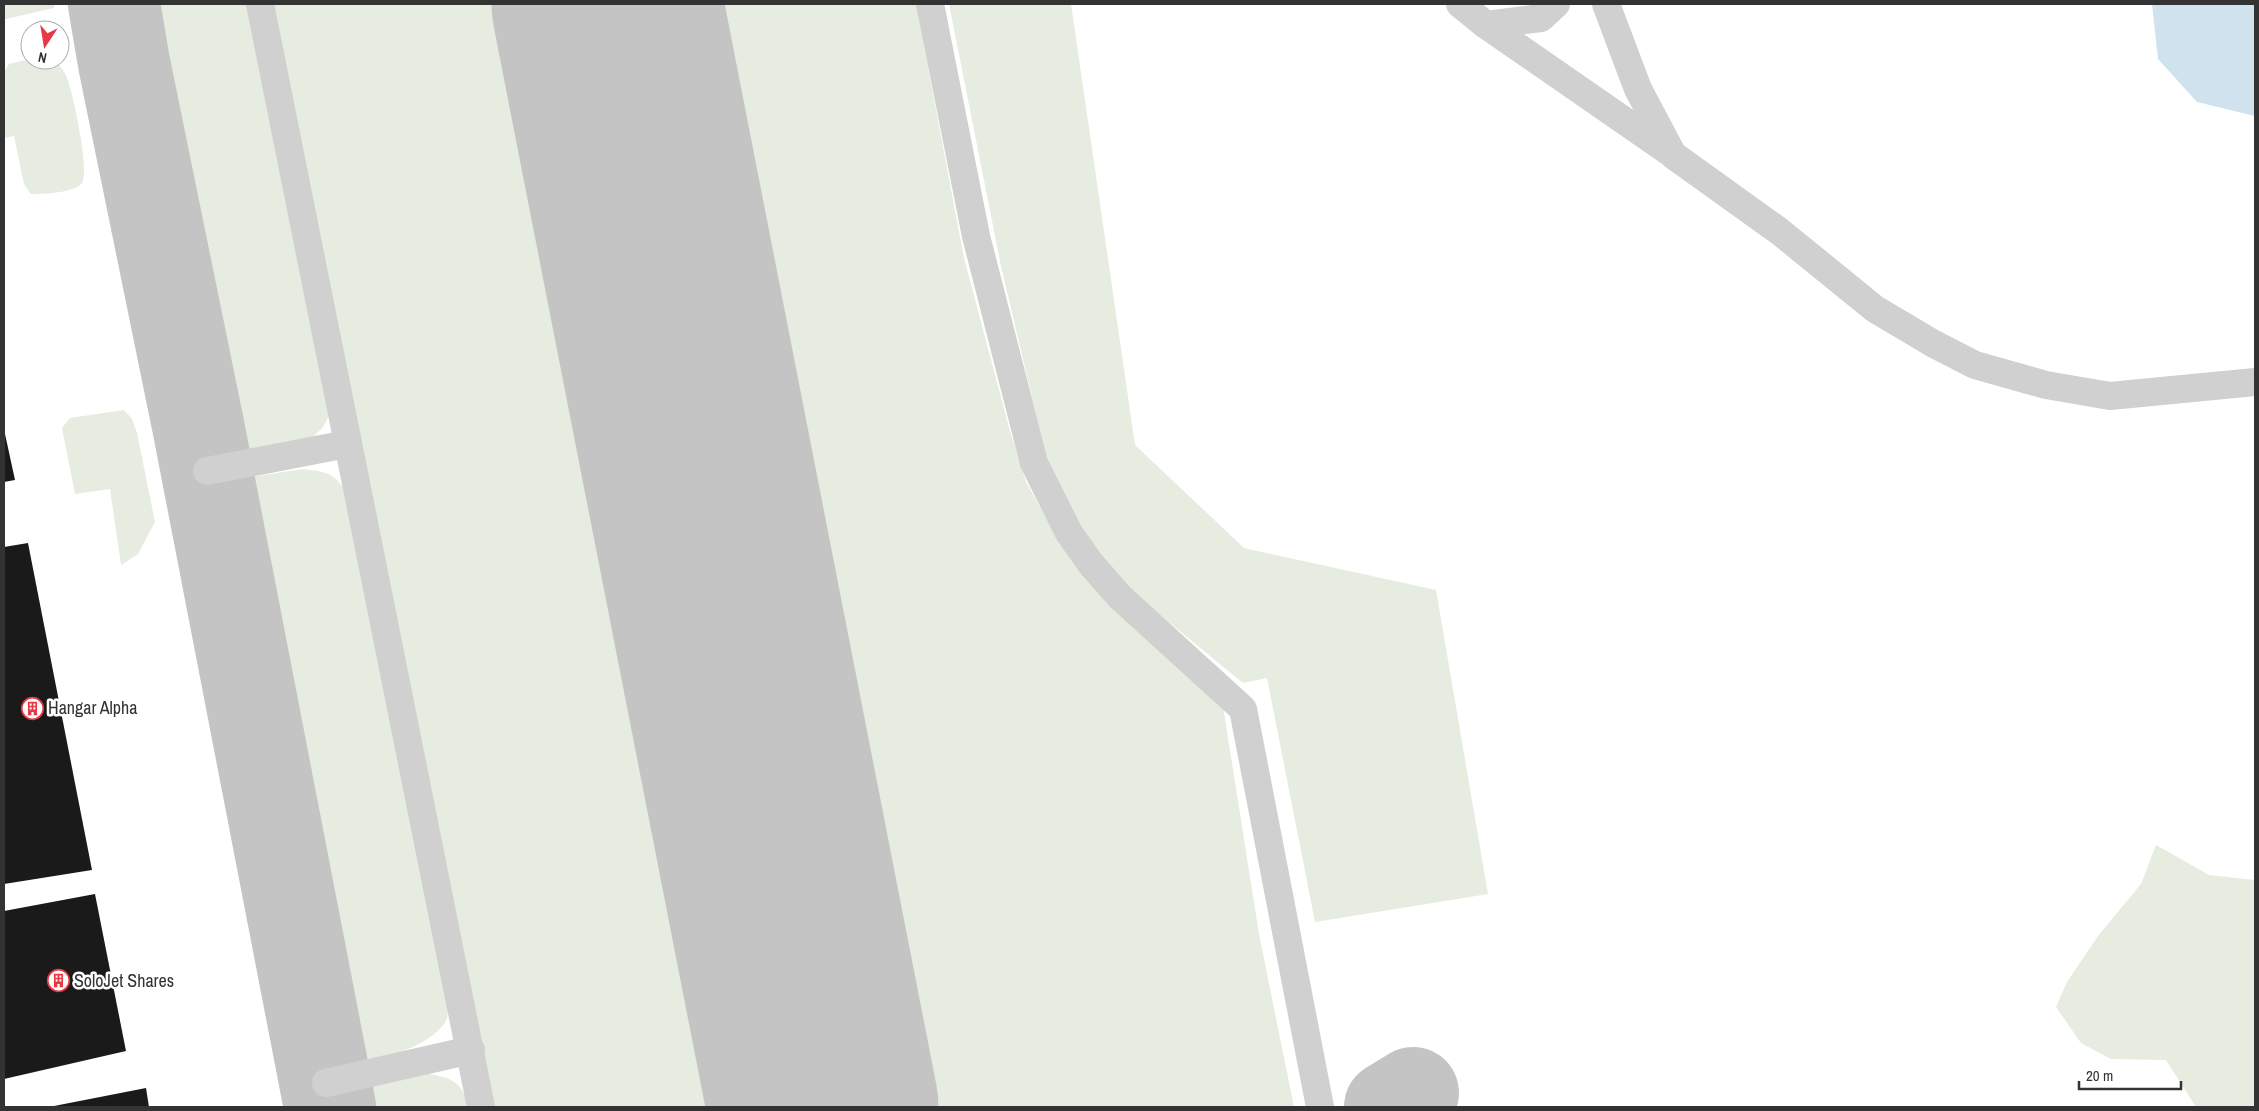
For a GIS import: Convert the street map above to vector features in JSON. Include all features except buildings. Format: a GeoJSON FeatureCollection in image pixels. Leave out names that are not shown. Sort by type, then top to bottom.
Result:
{"type":"FeatureCollection","features":[{"type":"Feature","properties":{"kind":"street"},"geometry":{"type":"LineString","coordinates":[[260,4],[481,1107]]}},
{"type":"Feature","properties":{"kind":"street"},"geometry":{"type":"LineString","coordinates":[[930,4],[976,236],[1034,463],[1069,533],[1090,564],[1120,597],[1243,709],[1320,1107]]}},
{"type":"Feature","properties":{"kind":"street"},"geometry":{"type":"LineString","coordinates":[[1460,4],[1486,25],[1779,231],[1874,309],[1934,344],[1975,365],[2046,385],[2110,396],[2255,382]]}},
{"type":"Feature","properties":{"kind":"street"},"geometry":{"type":"LineString","coordinates":[[1486,25],[1540,18],[1556,4]]}},
{"type":"Feature","properties":{"kind":"street"},"geometry":{"type":"LineString","coordinates":[[1606,4],[1638,90],[1673,155]]}},
{"type":"Feature","properties":{"kind":"street"},"geometry":{"type":"LineString","coordinates":[[207,471],[347,444]]}},
{"type":"Feature","properties":{"kind":"street"},"geometry":{"type":"LineString","coordinates":[[326,1083],[471,1050]]}},
{"type":"Feature","properties":{"kind":"shaded area"},"geometry":{"type":"Polygon","coordinates":[[[4,4],[54,4],[54,8],[4,19],[4,4]]]}},
{"type":"Feature","properties":{"kind":"shaded area"},"geometry":{"type":"Polygon","coordinates":[[[140,4],[251,4],[330,414],[323,427],[313,437],[230,454],[140,4]]]}},
{"type":"Feature","properties":{"kind":"shaded area"},"geometry":{"type":"Polygon","coordinates":[[[270,4],[524,4],[741,1107],[489,1107],[270,4]]]}},
{"type":"Feature","properties":{"kind":"shaded area"},"geometry":{"type":"Polygon","coordinates":[[[688,4],[916,4],[964,258],[1010,431],[1026,482],[1058,539],[1222,700],[1259,934],[1294,1107],[904,1107],[688,4]]]}},
{"type":"Feature","properties":{"kind":"shaded area"},"geometry":{"type":"Polygon","coordinates":[[[949,4],[1071,4],[1135,445],[1244,548],[1436,590],[1488,894],[1315,922],[1267,678],[1243,683],[1127,588],[1078,528],[1047,461],[1001,266],[949,4]]]}},
{"type":"Feature","properties":{"kind":"shaded area"},"geometry":{"type":"Polygon","coordinates":[[[20,61],[20,70],[63,70],[65,73],[73,99],[84,164],[82,183],[73,189],[31,194],[24,184],[14,136],[4,138],[4,72],[9,64],[20,61]]]}},
{"type":"Feature","properties":{"kind":"shaded area"},"geometry":{"type":"Polygon","coordinates":[[[124,410],[132,419],[137,433],[155,522],[138,554],[121,565],[110,489],[75,494],[62,428],[70,418],[124,410]]]}},
{"type":"Feature","properties":{"kind":"shaded area"},"geometry":{"type":"Polygon","coordinates":[[[303,469],[329,474],[338,481],[347,494],[448,994],[447,1018],[432,1036],[407,1049],[379,1058],[355,1059],[347,1050],[297,767],[237,479],[303,469]]]}},
{"type":"Feature","properties":{"kind":"shaded area"},"geometry":{"type":"Polygon","coordinates":[[[2156,845],[2209,875],[2255,880],[2255,1107],[2196,1107],[2166,1060],[2111,1059],[2081,1043],[2056,1007],[2067,982],[2098,936],[2141,884],[2156,845]]]}},
{"type":"Feature","properties":{"kind":"shaded area"},"geometry":{"type":"Polygon","coordinates":[[[421,1073],[446,1078],[458,1085],[466,1098],[468,1107],[365,1107],[361,1083],[421,1073]]]}},
{"type":"Feature","properties":{"kind":"water"},"geometry":{"type":"Polygon","coordinates":[[[2152,4],[2255,4],[2255,116],[2197,102],[2158,59],[2152,4]]]}},
{"type":"Feature","properties":{"kind":"taxiway"},"geometry":{"type":"LineString","coordinates":[[114,4],[124,63],[198,425],[330,1107]]}},
{"type":"Feature","properties":{"kind":"taxiway"},"geometry":{"type":"LineString","coordinates":[[1390,1107],[1413,1093]]}},
{"type":"Feature","properties":{"kind":"runway"},"geometry":{"type":"LineString","coordinates":[[607,4],[823,1107]]}},
{"type":"Feature","properties":{"kind":"place","name":"Hangar Alpha"},"geometry":{"type":"Point","coordinates":[32,708]}},
{"type":"Feature","properties":{"kind":"place","name":"SoloJet Shares"},"geometry":{"type":"Point","coordinates":[58,981]}}]}
